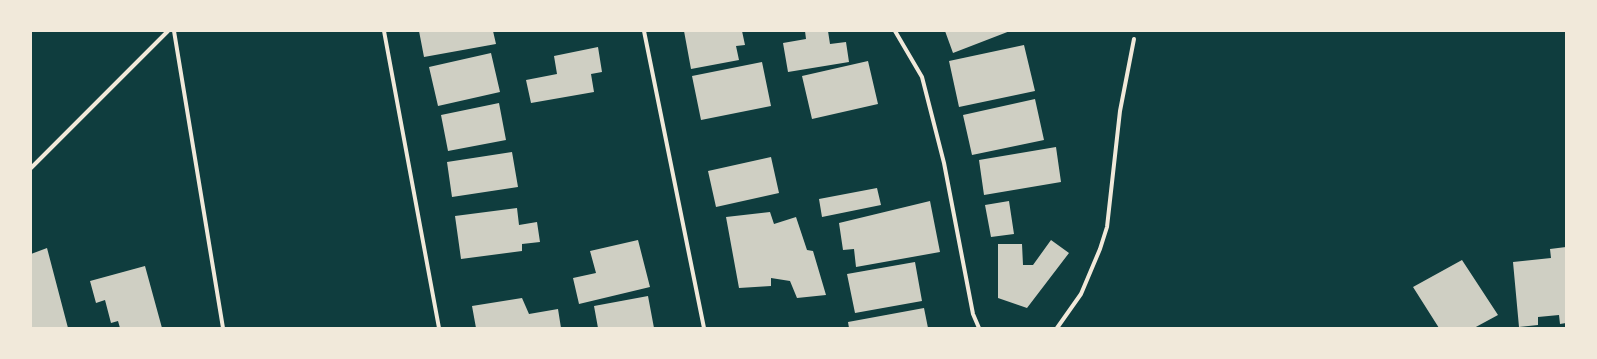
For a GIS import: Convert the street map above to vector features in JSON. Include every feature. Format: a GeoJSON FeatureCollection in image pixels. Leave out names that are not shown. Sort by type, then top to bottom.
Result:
{"type":"FeatureCollection","features":[{"type":"Feature","properties":{"kind":"street"},"geometry":{"type":"LineString","coordinates":[[31,168],[168,31]]}},
{"type":"Feature","properties":{"kind":"street"},"geometry":{"type":"LineString","coordinates":[[174,31],[223,328]]}},
{"type":"Feature","properties":{"kind":"street"},"geometry":{"type":"LineString","coordinates":[[384,31],[439,328]]}},
{"type":"Feature","properties":{"kind":"street"},"geometry":{"type":"LineString","coordinates":[[644,31],[704,328]]}},
{"type":"Feature","properties":{"kind":"street"},"geometry":{"type":"LineString","coordinates":[[895,31],[922,77],[944,164],[973,314],[979,328]]}},
{"type":"Feature","properties":{"kind":"street"},"geometry":{"type":"LineString","coordinates":[[1057,328],[1081,294],[1100,249],[1107,227],[1120,111],[1134,39]]}},
{"type":"Feature","properties":{"kind":"building"},"geometry":{"type":"Polygon","coordinates":[[[419,31],[493,31],[496,44],[424,57],[419,31]]]}},
{"type":"Feature","properties":{"kind":"building"},"geometry":{"type":"Polygon","coordinates":[[[684,31],[742,31],[745,45],[736,46],[739,60],[691,69],[684,31]]]}},
{"type":"Feature","properties":{"kind":"building"},"geometry":{"type":"Polygon","coordinates":[[[805,31],[828,31],[830,44],[846,42],[849,62],[788,72],[783,43],[806,39],[805,31]]]}},
{"type":"Feature","properties":{"kind":"building"},"geometry":{"type":"Polygon","coordinates":[[[945,31],[1010,31],[953,53],[945,31]]]}},
{"type":"Feature","properties":{"kind":"building"},"geometry":{"type":"Polygon","coordinates":[[[1024,45],[1035,91],[959,107],[949,61],[1024,45]]]}},
{"type":"Feature","properties":{"kind":"building"},"geometry":{"type":"Polygon","coordinates":[[[598,47],[602,72],[591,74],[594,92],[531,103],[526,80],[557,74],[554,56],[598,47]]]}},
{"type":"Feature","properties":{"kind":"building"},"geometry":{"type":"Polygon","coordinates":[[[491,53],[500,92],[438,106],[429,67],[491,53]]]}},
{"type":"Feature","properties":{"kind":"building"},"geometry":{"type":"Polygon","coordinates":[[[868,61],[878,104],[812,119],[802,76],[868,61]]]}},
{"type":"Feature","properties":{"kind":"building"},"geometry":{"type":"Polygon","coordinates":[[[762,62],[771,106],[701,120],[692,76],[762,62]]]}},
{"type":"Feature","properties":{"kind":"building"},"geometry":{"type":"Polygon","coordinates":[[[1035,99],[1044,140],[972,155],[963,115],[1035,99]]]}},
{"type":"Feature","properties":{"kind":"building"},"geometry":{"type":"Polygon","coordinates":[[[499,103],[506,140],[448,151],[441,115],[499,103]]]}},
{"type":"Feature","properties":{"kind":"building"},"geometry":{"type":"Polygon","coordinates":[[[1056,147],[1061,182],[984,195],[979,160],[1056,147]]]}},
{"type":"Feature","properties":{"kind":"building"},"geometry":{"type":"Polygon","coordinates":[[[512,152],[518,187],[452,197],[447,162],[512,152]]]}},
{"type":"Feature","properties":{"kind":"building"},"geometry":{"type":"Polygon","coordinates":[[[771,157],[779,193],[716,207],[708,171],[771,157]]]}},
{"type":"Feature","properties":{"kind":"building"},"geometry":{"type":"Polygon","coordinates":[[[877,188],[881,205],[822,217],[819,199],[877,188]]]}},
{"type":"Feature","properties":{"kind":"building"},"geometry":{"type":"Polygon","coordinates":[[[930,201],[940,252],[856,267],[854,249],[843,250],[839,223],[930,201]]]}},
{"type":"Feature","properties":{"kind":"building"},"geometry":{"type":"Polygon","coordinates":[[[1009,201],[1014,234],[991,237],[985,205],[1009,201]]]}},
{"type":"Feature","properties":{"kind":"building"},"geometry":{"type":"Polygon","coordinates":[[[517,208],[519,225],[537,222],[540,242],[522,244],[522,251],[461,259],[455,216],[517,208]]]}},
{"type":"Feature","properties":{"kind":"building"},"geometry":{"type":"Polygon","coordinates":[[[770,212],[774,224],[796,217],[807,250],[813,251],[826,295],[797,298],[790,281],[771,278],[771,286],[739,288],[726,217],[770,212]]]}},
{"type":"Feature","properties":{"kind":"building"},"geometry":{"type":"Polygon","coordinates":[[[638,240],[650,287],[579,304],[573,278],[596,273],[590,251],[638,240]]]}},
{"type":"Feature","properties":{"kind":"building"},"geometry":{"type":"Polygon","coordinates":[[[1051,240],[1069,253],[1027,308],[998,298],[998,244],[1022,244],[1023,265],[1033,265],[1051,240]]]}},
{"type":"Feature","properties":{"kind":"building"},"geometry":{"type":"Polygon","coordinates":[[[1566,247],[1566,323],[1560,324],[1559,315],[1538,317],[1538,325],[1519,327],[1513,262],[1551,258],[1550,249],[1566,247]]]}},
{"type":"Feature","properties":{"kind":"building"},"geometry":{"type":"Polygon","coordinates":[[[47,248],[68,328],[31,328],[31,254],[47,248]]]}},
{"type":"Feature","properties":{"kind":"building"},"geometry":{"type":"Polygon","coordinates":[[[1462,260],[1498,315],[1474,328],[1439,328],[1413,287],[1462,260]]]}},
{"type":"Feature","properties":{"kind":"building"},"geometry":{"type":"Polygon","coordinates":[[[915,262],[922,301],[855,313],[847,274],[915,262]]]}},
{"type":"Feature","properties":{"kind":"building"},"geometry":{"type":"Polygon","coordinates":[[[145,266],[162,328],[120,328],[118,321],[111,323],[105,300],[96,303],[90,281],[145,266]]]}},
{"type":"Feature","properties":{"kind":"building"},"geometry":{"type":"Polygon","coordinates":[[[648,296],[654,328],[598,328],[594,306],[648,296]]]}},
{"type":"Feature","properties":{"kind":"building"},"geometry":{"type":"Polygon","coordinates":[[[522,298],[529,314],[558,309],[561,328],[476,328],[472,306],[522,298]]]}},
{"type":"Feature","properties":{"kind":"building"},"geometry":{"type":"Polygon","coordinates":[[[924,308],[928,328],[849,328],[848,322],[924,308]]]}}]}
